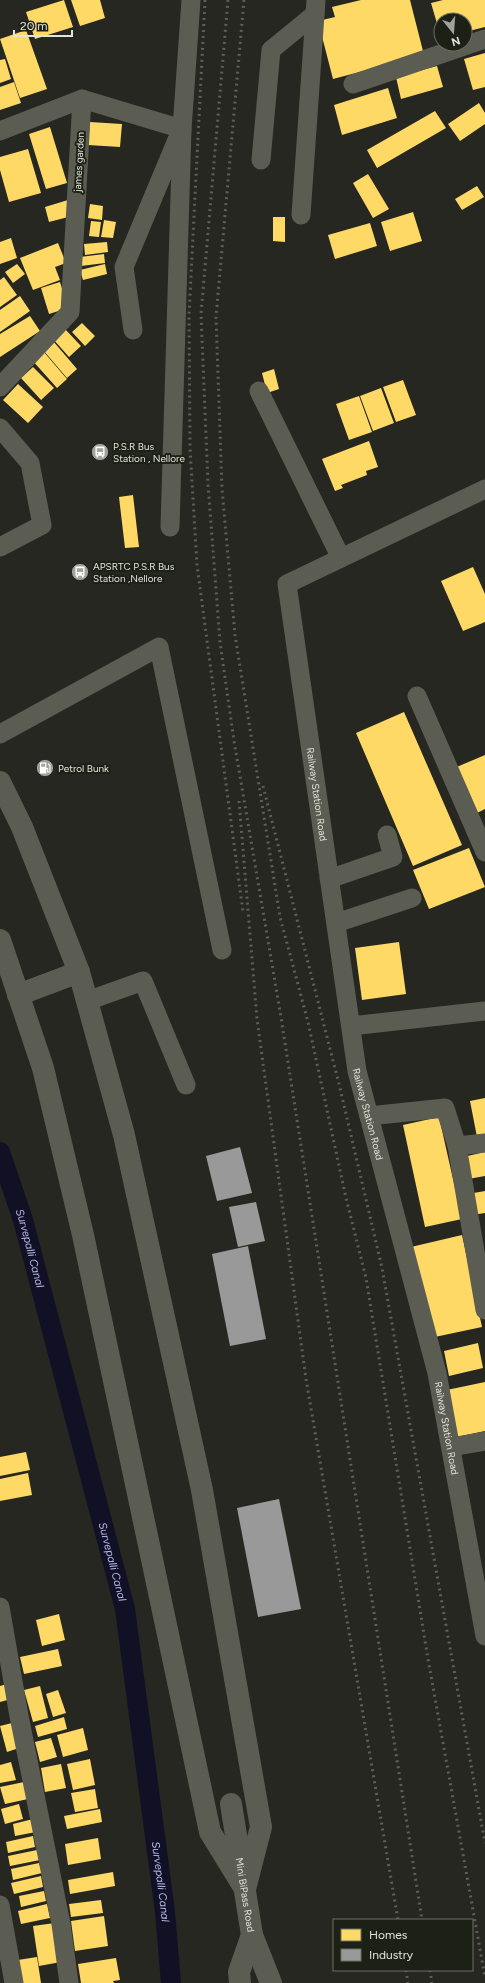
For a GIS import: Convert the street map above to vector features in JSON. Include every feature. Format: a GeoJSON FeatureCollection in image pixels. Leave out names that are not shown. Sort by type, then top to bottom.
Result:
{"type":"FeatureCollection","features":[{"type":"Feature","properties":{"kind":"main road"},"geometry":{"type":"LineString","coordinates":[[0,782],[22,827],[79,972],[124,1135],[206,1513],[261,1827],[245,1889]]}},
{"type":"Feature","properties":{"kind":"main road"},"geometry":{"type":"LineString","coordinates":[[0,940],[43,1068],[83,1235],[210,1832],[245,1889]]}},
{"type":"Feature","properties":{"kind":"main road"},"geometry":{"type":"LineString","coordinates":[[18,995],[79,972]]}},
{"type":"Feature","properties":{"kind":"main road","name":"Mini BiPass Road"},"geometry":{"type":"LineString","coordinates":[[230,1804],[252,1935],[271,1983]]}},
{"type":"Feature","properties":{"kind":"main road"},"geometry":{"type":"LineString","coordinates":[[240,1983],[239,1972],[252,1935]]}},
{"type":"Feature","properties":{"kind":"street"},"geometry":{"type":"LineString","coordinates":[[170,527],[182,129],[191,0]]}},
{"type":"Feature","properties":{"kind":"street"},"geometry":{"type":"LineString","coordinates":[[261,160],[271,50],[316,7]]}},
{"type":"Feature","properties":{"kind":"street"},"geometry":{"type":"LineString","coordinates":[[301,215],[316,7]]}},
{"type":"Feature","properties":{"kind":"street"},"geometry":{"type":"LineString","coordinates":[[353,84],[485,39]]}},
{"type":"Feature","properties":{"kind":"street"},"geometry":{"type":"LineString","coordinates":[[0,131],[82,99],[182,129]]}},
{"type":"Feature","properties":{"kind":"street","name":"james garden"},"geometry":{"type":"LineString","coordinates":[[0,387],[70,312],[82,99]]}},
{"type":"Feature","properties":{"kind":"street"},"geometry":{"type":"LineString","coordinates":[[133,330],[124,267],[182,129]]}},
{"type":"Feature","properties":{"kind":"street"},"geometry":{"type":"LineString","coordinates":[[259,390],[341,558],[485,489]]}},
{"type":"Feature","properties":{"kind":"street"},"geometry":{"type":"LineString","coordinates":[[0,428],[30,462],[42,525],[0,547]]}},
{"type":"Feature","properties":{"kind":"street","name":"Railway Station Road"},"geometry":{"type":"LineString","coordinates":[[341,558],[287,584],[357,1070],[437,1373],[485,1636]]}},
{"type":"Feature","properties":{"kind":"street"},"geometry":{"type":"LineString","coordinates":[[0,734],[159,647],[222,950]]}},
{"type":"Feature","properties":{"kind":"street"},"geometry":{"type":"LineString","coordinates":[[417,696],[485,852]]}},
{"type":"Feature","properties":{"kind":"street"},"geometry":{"type":"LineString","coordinates":[[329,879],[393,857],[387,835]]}},
{"type":"Feature","properties":{"kind":"street"},"geometry":{"type":"LineString","coordinates":[[336,923],[412,898]]}},
{"type":"Feature","properties":{"kind":"street"},"geometry":{"type":"LineString","coordinates":[[87,1001],[143,980],[186,1085]]}},
{"type":"Feature","properties":{"kind":"street"},"geometry":{"type":"LineString","coordinates":[[351,1026],[485,1011]]}},
{"type":"Feature","properties":{"kind":"street"},"geometry":{"type":"LineString","coordinates":[[369,1116],[445,1108],[457,1146],[485,1310]]}},
{"type":"Feature","properties":{"kind":"street"},"geometry":{"type":"LineString","coordinates":[[457,1146],[485,1143]]}},
{"type":"Feature","properties":{"kind":"street"},"geometry":{"type":"LineString","coordinates":[[451,1447],[485,1441]]}},
{"type":"Feature","properties":{"kind":"street"},"geometry":{"type":"LineString","coordinates":[[0,1608],[19,1716],[61,1924],[69,1983]]}},
{"type":"Feature","properties":{"kind":"street"},"geometry":{"type":"LineString","coordinates":[[0,1905],[14,1983]]}},
{"type":"Feature","properties":{"kind":"building: Homes"},"geometry":{"type":"Polygon","coordinates":[[[64,0],[73,27],[35,39],[26,12],[64,0]]]}},
{"type":"Feature","properties":{"kind":"building: Homes"},"geometry":{"type":"Polygon","coordinates":[[[71,0],[100,0],[105,18],[80,26],[71,0]]]}},
{"type":"Feature","properties":{"kind":"building: Homes"},"geometry":{"type":"Polygon","coordinates":[[[361,0],[410,0],[424,55],[333,79],[318,21],[335,17],[332,7],[361,0]]]}},
{"type":"Feature","properties":{"kind":"building: Homes"},"geometry":{"type":"Polygon","coordinates":[[[443,0],[485,0],[485,27],[473,30],[473,12],[434,12],[431,3],[443,0]]]}},
{"type":"Feature","properties":{"kind":"building: Homes"},"geometry":{"type":"Polygon","coordinates":[[[26,30],[47,89],[20,98],[0,39],[26,30]]]}},
{"type":"Feature","properties":{"kind":"building: Homes"},"geometry":{"type":"Polygon","coordinates":[[[485,53],[485,87],[473,90],[464,59],[485,53]]]}},
{"type":"Feature","properties":{"kind":"building: Homes"},"geometry":{"type":"Polygon","coordinates":[[[5,59],[11,79],[0,83],[0,60],[5,59]]]}},
{"type":"Feature","properties":{"kind":"building: Homes"},"geometry":{"type":"Polygon","coordinates":[[[437,66],[443,87],[401,99],[396,77],[437,66]]]}},
{"type":"Feature","properties":{"kind":"building: Homes"},"geometry":{"type":"Polygon","coordinates":[[[14,82],[21,103],[0,110],[0,87],[14,82]]]}},
{"type":"Feature","properties":{"kind":"building: Homes"},"geometry":{"type":"Polygon","coordinates":[[[388,88],[397,118],[342,135],[334,105],[388,88]]]}},
{"type":"Feature","properties":{"kind":"building: Homes"},"geometry":{"type":"Polygon","coordinates":[[[479,103],[485,113],[485,124],[460,141],[448,124],[479,103]]]}},
{"type":"Feature","properties":{"kind":"building: Homes"},"geometry":{"type":"Polygon","coordinates":[[[435,111],[446,128],[377,168],[367,150],[435,111]]]}},
{"type":"Feature","properties":{"kind":"building: Homes"},"geometry":{"type":"Polygon","coordinates":[[[90,122],[122,124],[120,147],[88,145],[90,122]]]}},
{"type":"Feature","properties":{"kind":"building: Homes"},"geometry":{"type":"Polygon","coordinates":[[[50,127],[67,183],[46,189],[29,134],[50,127]]]}},
{"type":"Feature","properties":{"kind":"building: Homes"},"geometry":{"type":"Polygon","coordinates":[[[28,149],[41,193],[9,202],[0,170],[0,157],[28,149]]]}},
{"type":"Feature","properties":{"kind":"building: Homes"},"geometry":{"type":"Polygon","coordinates":[[[368,174],[389,209],[373,218],[353,183],[368,174]]]}},
{"type":"Feature","properties":{"kind":"building: Homes"},"geometry":{"type":"Polygon","coordinates":[[[477,186],[484,197],[462,210],[455,199],[477,186]]]}},
{"type":"Feature","properties":{"kind":"building: Homes"},"geometry":{"type":"Polygon","coordinates":[[[68,200],[72,216],[49,222],[45,207],[68,200]]]}},
{"type":"Feature","properties":{"kind":"building: Homes"},"geometry":{"type":"Polygon","coordinates":[[[90,204],[103,206],[102,220],[88,218],[90,204]]]}},
{"type":"Feature","properties":{"kind":"building: Homes"},"geometry":{"type":"Polygon","coordinates":[[[413,212],[422,241],[390,251],[381,222],[413,212]]]}},
{"type":"Feature","properties":{"kind":"building: Homes"},"geometry":{"type":"Polygon","coordinates":[[[273,217],[285,217],[285,242],[273,241],[273,217]]]}},
{"type":"Feature","properties":{"kind":"building: Homes"},"geometry":{"type":"Polygon","coordinates":[[[104,220],[116,222],[113,238],[101,237],[104,220]]]}},
{"type":"Feature","properties":{"kind":"building: Homes"},"geometry":{"type":"Polygon","coordinates":[[[91,221],[101,222],[99,237],[89,236],[91,221]]]}},
{"type":"Feature","properties":{"kind":"building: Homes"},"geometry":{"type":"Polygon","coordinates":[[[370,223],[377,246],[335,259],[328,235],[370,223]]]}},
{"type":"Feature","properties":{"kind":"building: Homes"},"geometry":{"type":"Polygon","coordinates":[[[11,238],[17,258],[0,264],[0,242],[11,238]]]}},
{"type":"Feature","properties":{"kind":"building: Homes"},"geometry":{"type":"Polygon","coordinates":[[[107,242],[108,252],[85,255],[84,244],[107,242]]]}},
{"type":"Feature","properties":{"kind":"building: Homes"},"geometry":{"type":"Polygon","coordinates":[[[58,243],[66,263],[55,267],[60,280],[33,290],[20,258],[58,243]]]}},
{"type":"Feature","properties":{"kind":"building: Homes"},"geometry":{"type":"Polygon","coordinates":[[[104,254],[105,263],[81,266],[80,257],[104,254]]]}},
{"type":"Feature","properties":{"kind":"building: Homes"},"geometry":{"type":"Polygon","coordinates":[[[17,264],[25,274],[13,283],[5,272],[17,264]]]}},
{"type":"Feature","properties":{"kind":"building: Homes"},"geometry":{"type":"Polygon","coordinates":[[[105,264],[107,274],[83,280],[80,270],[105,264]]]}},
{"type":"Feature","properties":{"kind":"building: Homes"},"geometry":{"type":"Polygon","coordinates":[[[4,277],[17,295],[0,307],[0,280],[4,277]]]}},
{"type":"Feature","properties":{"kind":"building: Homes"},"geometry":{"type":"Polygon","coordinates":[[[60,282],[68,308],[49,314],[41,288],[60,282]]]}},
{"type":"Feature","properties":{"kind":"building: Homes"},"geometry":{"type":"Polygon","coordinates":[[[20,296],[30,311],[0,332],[0,310],[20,296]]]}},
{"type":"Feature","properties":{"kind":"building: Homes"},"geometry":{"type":"Polygon","coordinates":[[[30,316],[40,331],[0,357],[0,334],[30,316]]]}},
{"type":"Feature","properties":{"kind":"building: Homes"},"geometry":{"type":"Polygon","coordinates":[[[82,323],[95,336],[85,346],[72,332],[82,323]]]}},
{"type":"Feature","properties":{"kind":"building: Homes"},"geometry":{"type":"Polygon","coordinates":[[[65,329],[81,346],[69,357],[53,339],[65,329]]]}},
{"type":"Feature","properties":{"kind":"building: Homes"},"geometry":{"type":"Polygon","coordinates":[[[53,341],[77,369],[67,378],[43,350],[53,341]]]}},
{"type":"Feature","properties":{"kind":"building: Homes"},"geometry":{"type":"Polygon","coordinates":[[[43,351],[67,379],[57,388],[32,360],[43,351]]]}},
{"type":"Feature","properties":{"kind":"building: Homes"},"geometry":{"type":"Polygon","coordinates":[[[33,367],[54,388],[41,400],[21,378],[33,367]]]}},
{"type":"Feature","properties":{"kind":"building: Homes"},"geometry":{"type":"Polygon","coordinates":[[[274,369],[279,389],[267,393],[262,373],[274,369]]]}},
{"type":"Feature","properties":{"kind":"building: Homes"},"geometry":{"type":"Polygon","coordinates":[[[403,380],[416,415],[396,422],[383,387],[403,380]]]}},
{"type":"Feature","properties":{"kind":"building: Homes"},"geometry":{"type":"Polygon","coordinates":[[[18,384],[43,407],[28,423],[3,400],[18,384]]]}},
{"type":"Feature","properties":{"kind":"building: Homes"},"geometry":{"type":"Polygon","coordinates":[[[381,388],[394,423],[373,431],[360,396],[381,388]]]}},
{"type":"Feature","properties":{"kind":"building: Homes"},"geometry":{"type":"Polygon","coordinates":[[[359,396],[372,432],[349,440],[336,404],[359,396]]]}},
{"type":"Feature","properties":{"kind":"building: Homes"},"geometry":{"type":"Polygon","coordinates":[[[369,441],[378,467],[366,471],[367,475],[341,485],[343,488],[335,491],[322,459],[369,441]]]}},
{"type":"Feature","properties":{"kind":"building: Homes"},"geometry":{"type":"Polygon","coordinates":[[[133,495],[139,547],[125,548],[119,497],[133,495]]]}},
{"type":"Feature","properties":{"kind":"building: Homes"},"geometry":{"type":"Polygon","coordinates":[[[473,567],[485,594],[485,622],[463,631],[441,581],[473,567]]]}},
{"type":"Feature","properties":{"kind":"building: Homes"},"geometry":{"type":"Polygon","coordinates":[[[404,712],[462,845],[413,866],[356,733],[404,712]]]}},
{"type":"Feature","properties":{"kind":"building: Homes"},"geometry":{"type":"Polygon","coordinates":[[[485,755],[485,809],[473,815],[452,769],[485,755]]]}},
{"type":"Feature","properties":{"kind":"building: Homes"},"geometry":{"type":"Polygon","coordinates":[[[469,848],[485,887],[429,909],[413,870],[469,848]]]}},
{"type":"Feature","properties":{"kind":"building: Homes"},"geometry":{"type":"Polygon","coordinates":[[[399,942],[406,994],[362,1000],[355,948],[399,942]]]}},
{"type":"Feature","properties":{"kind":"building: Homes"},"geometry":{"type":"Polygon","coordinates":[[[485,1098],[485,1135],[477,1137],[470,1101],[485,1098]]]}},
{"type":"Feature","properties":{"kind":"building: Homes"},"geometry":{"type":"Polygon","coordinates":[[[439,1117],[462,1219],[425,1227],[403,1125],[439,1117]]]}},
{"type":"Feature","properties":{"kind":"building: Homes"},"geometry":{"type":"Polygon","coordinates":[[[485,1152],[485,1176],[468,1179],[463,1157],[485,1152]]]}},
{"type":"Feature","properties":{"kind":"building: Homes"},"geometry":{"type":"Polygon","coordinates":[[[485,1191],[485,1213],[472,1215],[468,1194],[485,1191]]]}},
{"type":"Feature","properties":{"kind":"building: Homes"},"geometry":{"type":"Polygon","coordinates":[[[462,1235],[482,1327],[430,1338],[411,1247],[462,1235]]]}},
{"type":"Feature","properties":{"kind":"building: Homes"},"geometry":{"type":"Polygon","coordinates":[[[478,1343],[483,1368],[449,1376],[444,1351],[478,1343]]]}},
{"type":"Feature","properties":{"kind":"building: Homes"},"geometry":{"type":"Polygon","coordinates":[[[485,1382],[485,1431],[452,1438],[442,1391],[485,1382]]]}},
{"type":"Feature","properties":{"kind":"building: Homes"},"geometry":{"type":"Polygon","coordinates":[[[26,1452],[30,1470],[0,1476],[0,1457],[26,1452]]]}},
{"type":"Feature","properties":{"kind":"building: Homes"},"geometry":{"type":"Polygon","coordinates":[[[28,1473],[32,1495],[0,1501],[0,1479],[28,1473]]]}},
{"type":"Feature","properties":{"kind":"building: Homes"},"geometry":{"type":"Polygon","coordinates":[[[59,1614],[65,1640],[42,1646],[36,1620],[59,1614]]]}},
{"type":"Feature","properties":{"kind":"building: Homes"},"geometry":{"type":"Polygon","coordinates":[[[58,1649],[62,1666],[24,1674],[20,1657],[58,1649]]]}},
{"type":"Feature","properties":{"kind":"building: Homes"},"geometry":{"type":"Polygon","coordinates":[[[7,1684],[11,1699],[0,1702],[0,1686],[7,1684]]]}},
{"type":"Feature","properties":{"kind":"building: Homes"},"geometry":{"type":"Polygon","coordinates":[[[40,1686],[48,1718],[33,1722],[24,1690],[40,1686]]]}},
{"type":"Feature","properties":{"kind":"building: Homes"},"geometry":{"type":"Polygon","coordinates":[[[58,1690],[66,1713],[53,1717],[46,1694],[58,1690]]]}},
{"type":"Feature","properties":{"kind":"building: Homes"},"geometry":{"type":"Polygon","coordinates":[[[64,1717],[67,1729],[38,1737],[35,1726],[64,1717]]]}},
{"type":"Feature","properties":{"kind":"building: Homes"},"geometry":{"type":"Polygon","coordinates":[[[12,1723],[19,1748],[7,1752],[0,1726],[12,1723]]]}},
{"type":"Feature","properties":{"kind":"building: Homes"},"geometry":{"type":"Polygon","coordinates":[[[83,1728],[88,1750],[63,1757],[57,1735],[83,1728]]]}},
{"type":"Feature","properties":{"kind":"building: Homes"},"geometry":{"type":"Polygon","coordinates":[[[51,1738],[57,1757],[40,1762],[35,1742],[51,1738]]]}},
{"type":"Feature","properties":{"kind":"building: Homes"},"geometry":{"type":"Polygon","coordinates":[[[90,1759],[95,1785],[73,1790],[67,1764],[90,1759]]]}},
{"type":"Feature","properties":{"kind":"building: Homes"},"geometry":{"type":"Polygon","coordinates":[[[11,1762],[16,1780],[0,1783],[0,1765],[11,1762]]]}},
{"type":"Feature","properties":{"kind":"building: Homes"},"geometry":{"type":"Polygon","coordinates":[[[61,1764],[66,1788],[45,1792],[41,1768],[61,1764]]]}},
{"type":"Feature","properties":{"kind":"building: Homes"},"geometry":{"type":"Polygon","coordinates":[[[24,1782],[28,1799],[5,1804],[0,1787],[24,1782]]]}},
{"type":"Feature","properties":{"kind":"building: Homes"},"geometry":{"type":"Polygon","coordinates":[[[95,1789],[98,1808],[75,1812],[71,1793],[95,1789]]]}},
{"type":"Feature","properties":{"kind":"building: Homes"},"geometry":{"type":"Polygon","coordinates":[[[19,1804],[23,1819],[5,1824],[1,1809],[19,1804]]]}},
{"type":"Feature","properties":{"kind":"building: Homes"},"geometry":{"type":"Polygon","coordinates":[[[100,1809],[102,1822],[67,1829],[64,1816],[100,1809]]]}},
{"type":"Feature","properties":{"kind":"building: Homes"},"geometry":{"type":"Polygon","coordinates":[[[33,1819],[36,1832],[15,1836],[13,1824],[33,1819]]]}},
{"type":"Feature","properties":{"kind":"building: Homes"},"geometry":{"type":"Polygon","coordinates":[[[33,1836],[35,1847],[8,1853],[6,1842],[33,1836]]]}},
{"type":"Feature","properties":{"kind":"building: Homes"},"geometry":{"type":"Polygon","coordinates":[[[98,1838],[101,1859],[68,1865],[65,1844],[98,1838]]]}},
{"type":"Feature","properties":{"kind":"building: Homes"},"geometry":{"type":"Polygon","coordinates":[[[37,1850],[40,1860],[10,1866],[8,1856],[37,1850]]]}},
{"type":"Feature","properties":{"kind":"building: Homes"},"geometry":{"type":"Polygon","coordinates":[[[39,1863],[42,1873],[13,1880],[11,1869],[39,1863]]]}},
{"type":"Feature","properties":{"kind":"building: Homes"},"geometry":{"type":"Polygon","coordinates":[[[113,1872],[115,1886],[70,1894],[68,1880],[113,1872]]]}},
{"type":"Feature","properties":{"kind":"building: Homes"},"geometry":{"type":"Polygon","coordinates":[[[41,1876],[43,1887],[14,1894],[11,1883],[41,1876]]]}},
{"type":"Feature","properties":{"kind":"building: Homes"},"geometry":{"type":"Polygon","coordinates":[[[44,1891],[46,1901],[21,1907],[19,1896],[44,1891]]]}},
{"type":"Feature","properties":{"kind":"building: Homes"},"geometry":{"type":"Polygon","coordinates":[[[101,1900],[103,1913],[71,1917],[69,1904],[101,1900]]]}},
{"type":"Feature","properties":{"kind":"building: Homes"},"geometry":{"type":"Polygon","coordinates":[[[47,1904],[50,1918],[21,1924],[18,1911],[47,1904]]]}},
{"type":"Feature","properties":{"kind":"building: Homes"},"geometry":{"type":"Polygon","coordinates":[[[104,1916],[108,1946],[75,1951],[71,1921],[104,1916]]]}},
{"type":"Feature","properties":{"kind":"building: Homes"},"geometry":{"type":"Polygon","coordinates":[[[55,1923],[61,1962],[39,1966],[33,1926],[55,1923]]]}},
{"type":"Feature","properties":{"kind":"building: Homes"},"geometry":{"type":"Polygon","coordinates":[[[37,1957],[41,1983],[22,1983],[18,1960],[37,1957]]]}},
{"type":"Feature","properties":{"kind":"building: Homes"},"geometry":{"type":"Polygon","coordinates":[[[116,1958],[120,1980],[113,1981],[114,1983],[81,1983],[78,1964],[116,1958]]]}},
{"type":"Feature","properties":{"kind":"building: Industry"},"geometry":{"type":"Polygon","coordinates":[[[240,1147],[252,1193],[217,1201],[206,1156],[240,1147]]]}},
{"type":"Feature","properties":{"kind":"building: Industry"},"geometry":{"type":"Polygon","coordinates":[[[256,1202],[265,1241],[238,1247],[229,1207],[256,1202]]]}},
{"type":"Feature","properties":{"kind":"building: Industry"},"geometry":{"type":"Polygon","coordinates":[[[248,1246],[266,1339],[230,1346],[212,1254],[248,1246]]]}},
{"type":"Feature","properties":{"kind":"building: Industry"},"geometry":{"type":"Polygon","coordinates":[[[279,1499],[301,1609],[258,1617],[237,1508],[279,1499]]]}},
{"type":"Feature","properties":{"kind":"waterway","name":"Survepalli Canal"},"geometry":{"type":"LineString","coordinates":[[0,1152],[23,1220],[125,1609],[165,1912],[171,1983]]}},
{"type":"Feature","properties":{"kind":"railway"},"geometry":{"type":"LineString","coordinates":[[205,0],[189,315],[190,448],[197,565],[243,912]]}},
{"type":"Feature","properties":{"kind":"railway"},"geometry":{"type":"LineString","coordinates":[[228,0],[201,314],[208,484],[220,642],[234,741],[280,1011],[422,1919]]}},
{"type":"Feature","properties":{"kind":"railway"},"geometry":{"type":"LineString","coordinates":[[244,0],[216,317],[222,489],[235,635],[280,917],[308,1022],[346,1198],[366,1278],[428,1659],[485,1977]]}},
{"type":"Feature","properties":{"kind":"railway"},"geometry":{"type":"LineString","coordinates":[[263,786],[339,1084],[382,1268],[485,1843]]}},
{"type":"Feature","properties":{"kind":"railway"},"geometry":{"type":"LineString","coordinates":[[239,801],[257,1019],[306,1379],[398,1919]]}},
{"type":"Feature","properties":{"kind":"railway"},"geometry":{"type":"LineString","coordinates":[[406,1971],[408,1983]]}},
{"type":"Feature","properties":{"kind":"railway"},"geometry":{"type":"LineString","coordinates":[[430,1971],[432,1983]]}},
{"type":"Feature","properties":{"kind":"place","name":"P.S.R Bus Station , Nellore"},"geometry":{"type":"Point","coordinates":[100,452]}},
{"type":"Feature","properties":{"kind":"place","name":"APSRTC P.S.R Bus Station ,Nellore"},"geometry":{"type":"Point","coordinates":[80,572]}},
{"type":"Feature","properties":{"kind":"place","name":"Petrol Bunk"},"geometry":{"type":"Point","coordinates":[45,768]}}]}
